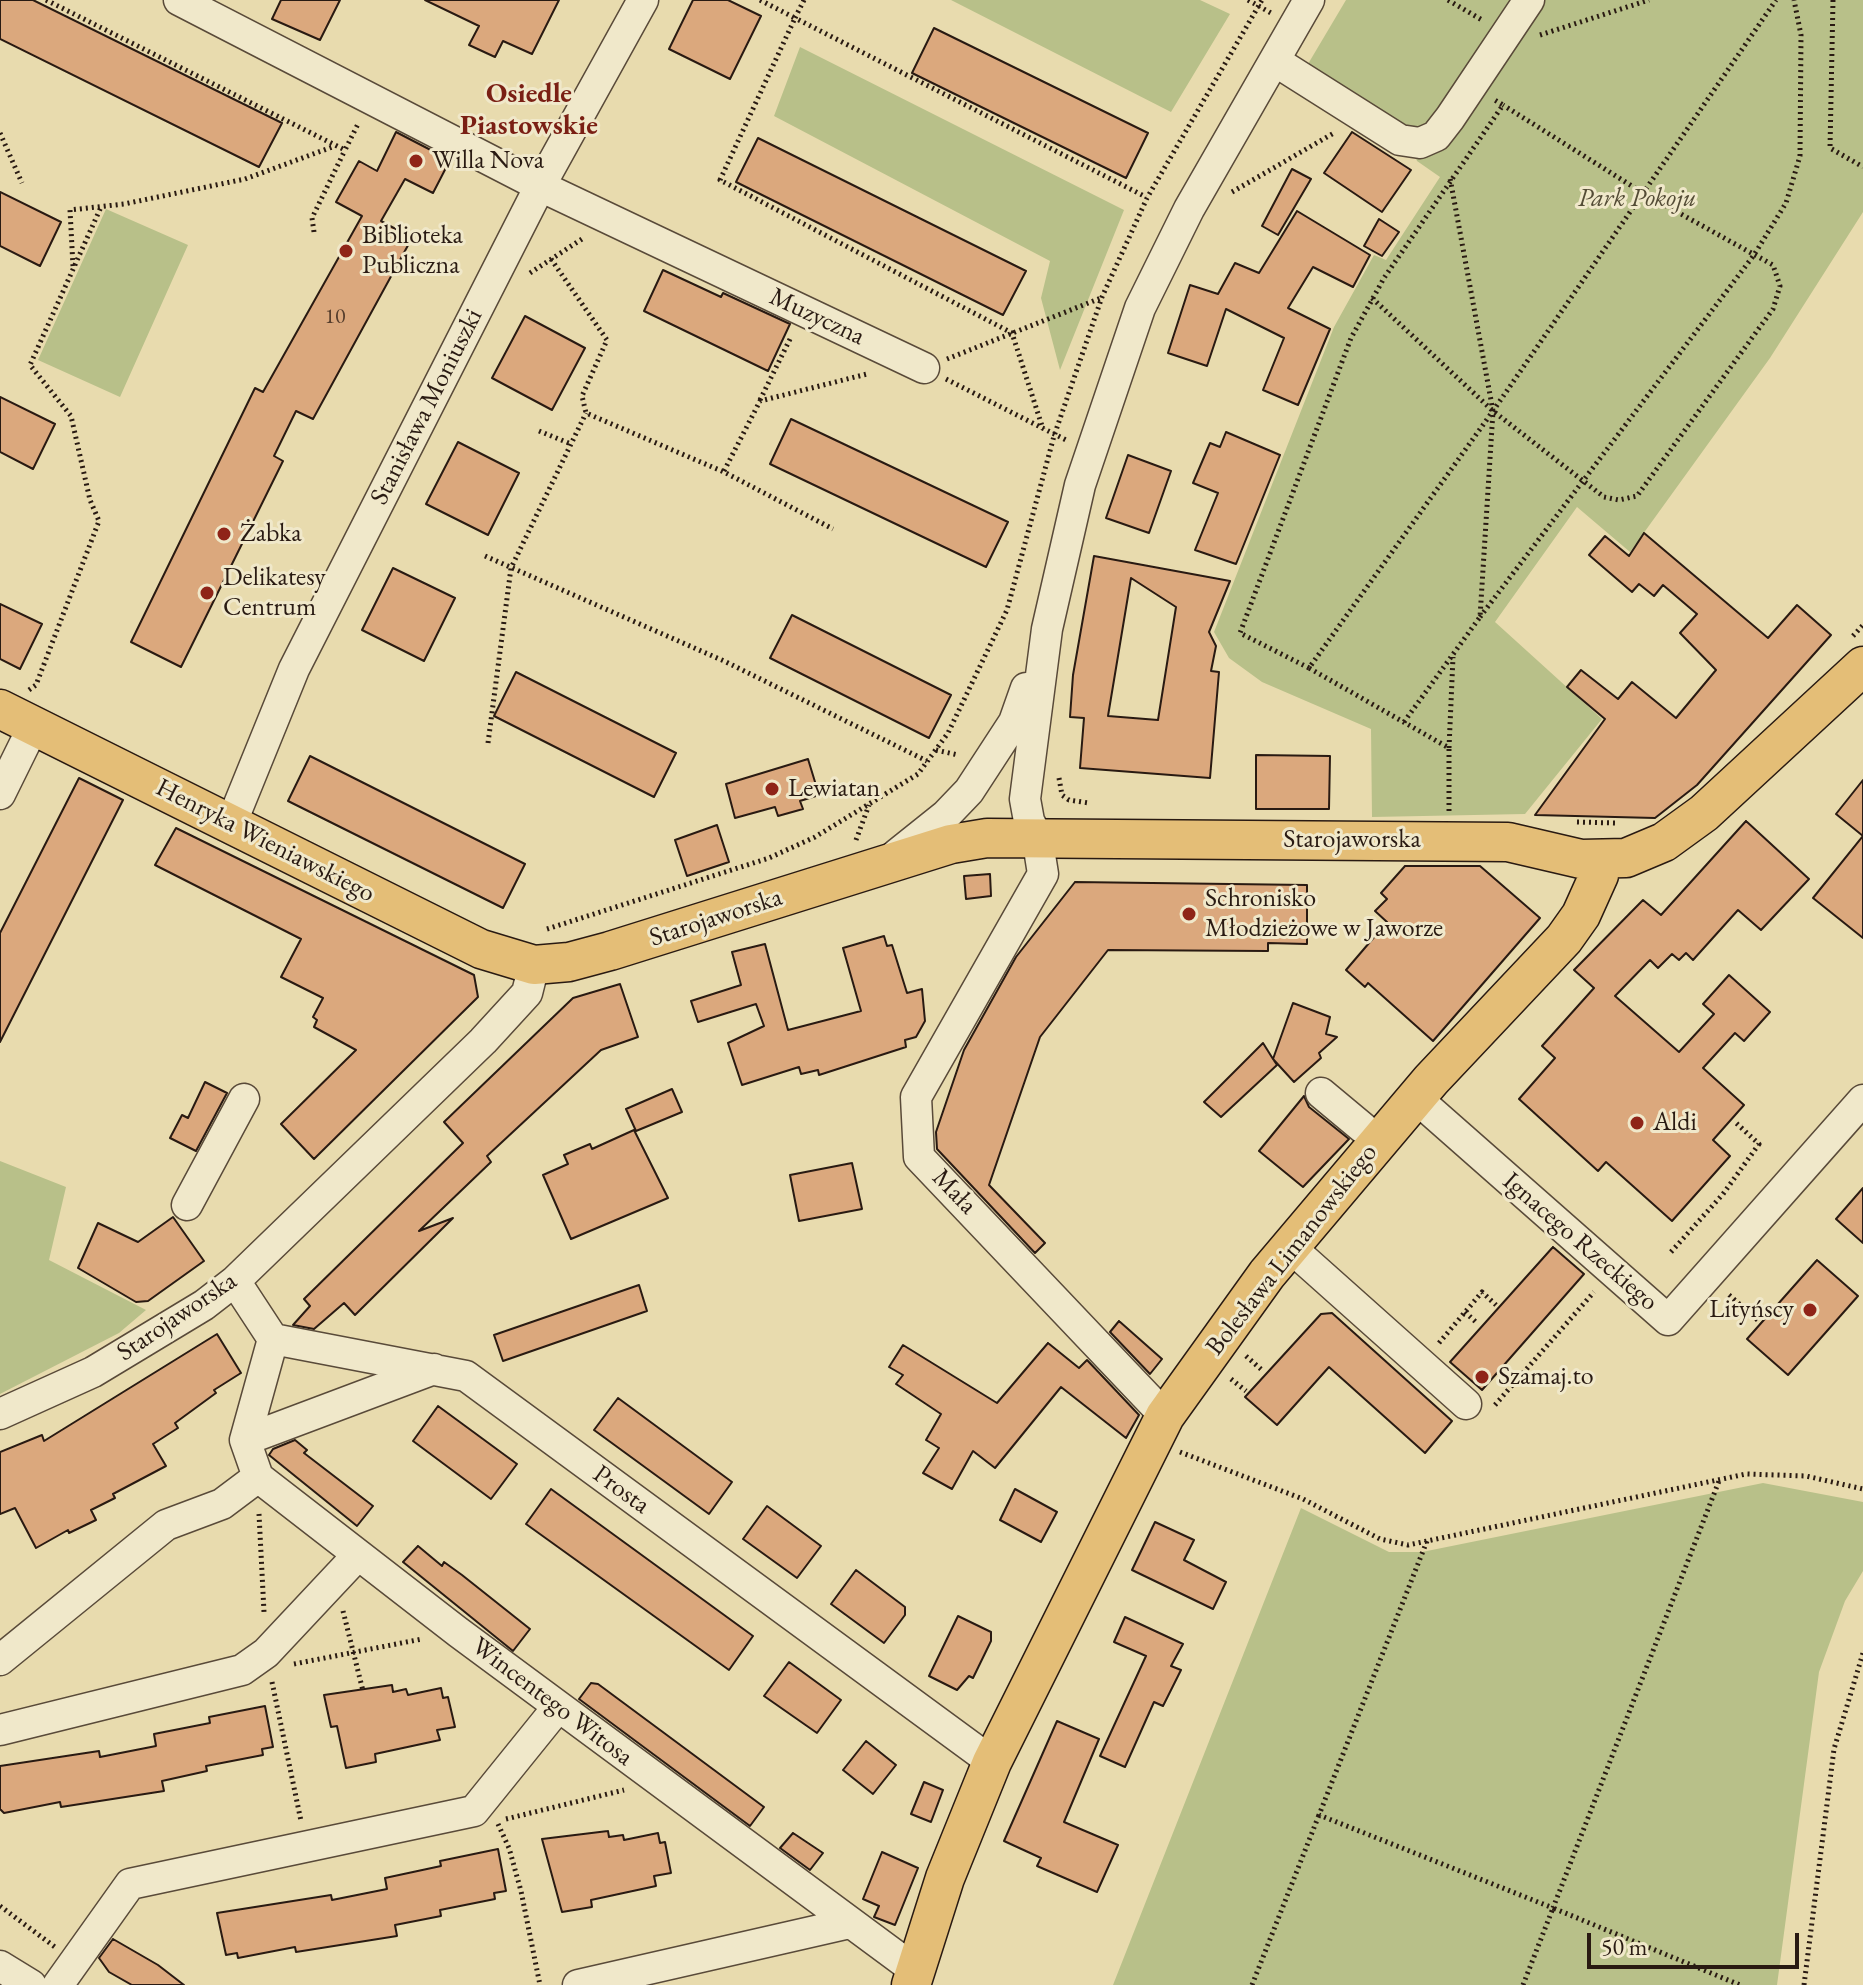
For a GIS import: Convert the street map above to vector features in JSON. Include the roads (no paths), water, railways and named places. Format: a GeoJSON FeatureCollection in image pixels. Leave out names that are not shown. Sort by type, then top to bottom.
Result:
{"type":"FeatureCollection","features":[{"type":"Feature","properties":{"kind":"main road"},"geometry":{"type":"LineString","coordinates":[[1601,861],[1626,858],[1653,849],[1677,834],[1762,762],[1853,657]]}},
{"type":"Feature","properties":{"kind":"main road","name":"Henryka Wieniawskiego"},"geometry":{"type":"LineString","coordinates":[[19,709],[231,824],[481,949],[538,948]]}},
{"type":"Feature","properties":{"kind":"main road","name":"Starojaworska"},"geometry":{"type":"LineString","coordinates":[[538,948],[569,962],[625,947],[866,858],[987,838],[1508,842],[1601,861]]}},
{"type":"Feature","properties":{"kind":"main road","name":"Bolesława Limanowskiego"},"geometry":{"type":"LineString","coordinates":[[913,1978],[945,1878],[992,1762],[1159,1428],[1241,1309],[1290,1247],[1416,1098],[1564,939],[1581,915],[1599,875],[1601,861]]}},
{"type":"Feature","properties":{"kind":"street"},"geometry":{"type":"LineString","coordinates":[[179,0],[540,186]]}},
{"type":"Feature","properties":{"kind":"street","name":"Stanisława Moniuszki"},"geometry":{"type":"LineString","coordinates":[[231,824],[294,669],[540,186],[643,0]]}},
{"type":"Feature","properties":{"kind":"street"},"geometry":{"type":"LineString","coordinates":[[866,858],[946,815],[991,762],[1014,722],[1047,629],[1063,550],[1091,451],[1140,308],[1189,209],[1309,0]]}},
{"type":"Feature","properties":{"kind":"street"},"geometry":{"type":"LineString","coordinates":[[1275,61],[1400,140],[1420,143],[1436,136],[1529,0]]}},
{"type":"Feature","properties":{"kind":"street","name":"Muzyczna"},"geometry":{"type":"LineString","coordinates":[[540,186],[924,368]]}},
{"type":"Feature","properties":{"kind":"street","name":"Mała"},"geometry":{"type":"LineString","coordinates":[[1047,629],[1025,799],[1029,821],[1037,836],[1043,874],[916,1097],[919,1157],[1159,1428]]}},
{"type":"Feature","properties":{"kind":"street"},"geometry":{"type":"LineString","coordinates":[[0,794],[19,709]]}},
{"type":"Feature","properties":{"kind":"street","name":"Starojaworska"},"geometry":{"type":"LineString","coordinates":[[0,1414],[93,1372],[204,1305],[235,1281],[483,1041],[527,993],[538,948]]}},
{"type":"Feature","properties":{"kind":"street"},"geometry":{"type":"LineString","coordinates":[[1321,1093],[1363,1128]]}},
{"type":"Feature","properties":{"kind":"street","name":"Ignacego Rzeckiego"},"geometry":{"type":"LineString","coordinates":[[1416,1098],[1668,1320],[1863,1100]]}},
{"type":"Feature","properties":{"kind":"street"},"geometry":{"type":"LineString","coordinates":[[187,1205],[244,1099]]}},
{"type":"Feature","properties":{"kind":"street"},"geometry":{"type":"LineString","coordinates":[[1290,1247],[1466,1404]]}},
{"type":"Feature","properties":{"kind":"street"},"geometry":{"type":"LineString","coordinates":[[0,1660],[166,1525],[222,1504],[258,1477],[245,1440],[273,1339],[235,1281]]}},
{"type":"Feature","properties":{"kind":"street","name":"Prosta"},"geometry":{"type":"LineString","coordinates":[[273,1339],[466,1376],[992,1762]]}},
{"type":"Feature","properties":{"kind":"street"},"geometry":{"type":"LineString","coordinates":[[245,1440],[435,1368]]}},
{"type":"Feature","properties":{"kind":"street","name":"Wincentego Witosa"},"geometry":{"type":"LineString","coordinates":[[258,1477],[357,1556],[850,1923],[913,1978]]}},
{"type":"Feature","properties":{"kind":"street"},"geometry":{"type":"LineString","coordinates":[[0,1730],[242,1670],[266,1653],[357,1556]]}},
{"type":"Feature","properties":{"kind":"street"},"geometry":{"type":"LineString","coordinates":[[66,1973],[130,1884],[474,1811],[558,1707]]}},
{"type":"Feature","properties":{"kind":"street"},"geometry":{"type":"LineString","coordinates":[[578,1985],[850,1923]]}},
{"type":"Feature","properties":{"kind":"street"},"geometry":{"type":"LineString","coordinates":[[0,1966],[31,1985]]}},
{"type":"Feature","properties":{"kind":"place","name":"Willa Nova"},"geometry":{"type":"Point","coordinates":[416,161]}},
{"type":"Feature","properties":{"kind":"place","name":"Biblioteka Publiczna"},"geometry":{"type":"Point","coordinates":[346,251]}},
{"type":"Feature","properties":{"kind":"place","name":"Żabka"},"geometry":{"type":"Point","coordinates":[224,534]}},
{"type":"Feature","properties":{"kind":"place","name":"Delikatesy Centrum"},"geometry":{"type":"Point","coordinates":[207,593]}},
{"type":"Feature","properties":{"kind":"place","name":"Lewiatan"},"geometry":{"type":"Point","coordinates":[772,789]}},
{"type":"Feature","properties":{"kind":"place","name":"Schronisko Młodzieżowe w Jaworze"},"geometry":{"type":"Point","coordinates":[1189,914]}},
{"type":"Feature","properties":{"kind":"place","name":"Aldi"},"geometry":{"type":"Point","coordinates":[1637,1123]}},
{"type":"Feature","properties":{"kind":"place","name":"Lityńscy"},"geometry":{"type":"Point","coordinates":[1810,1310]}},
{"type":"Feature","properties":{"kind":"place","name":"Szamaj.to"},"geometry":{"type":"Point","coordinates":[1482,1377]}},
{"type":"Feature","properties":{"kind":"district","name":"Osiedle Piastowskie"},"geometry":{"type":"Point","coordinates":[529,110]}},
{"type":"Feature","properties":{"kind":"park label","name":"Park Pokoju"},"geometry":{"type":"Point","coordinates":[1637,199]}}]}
